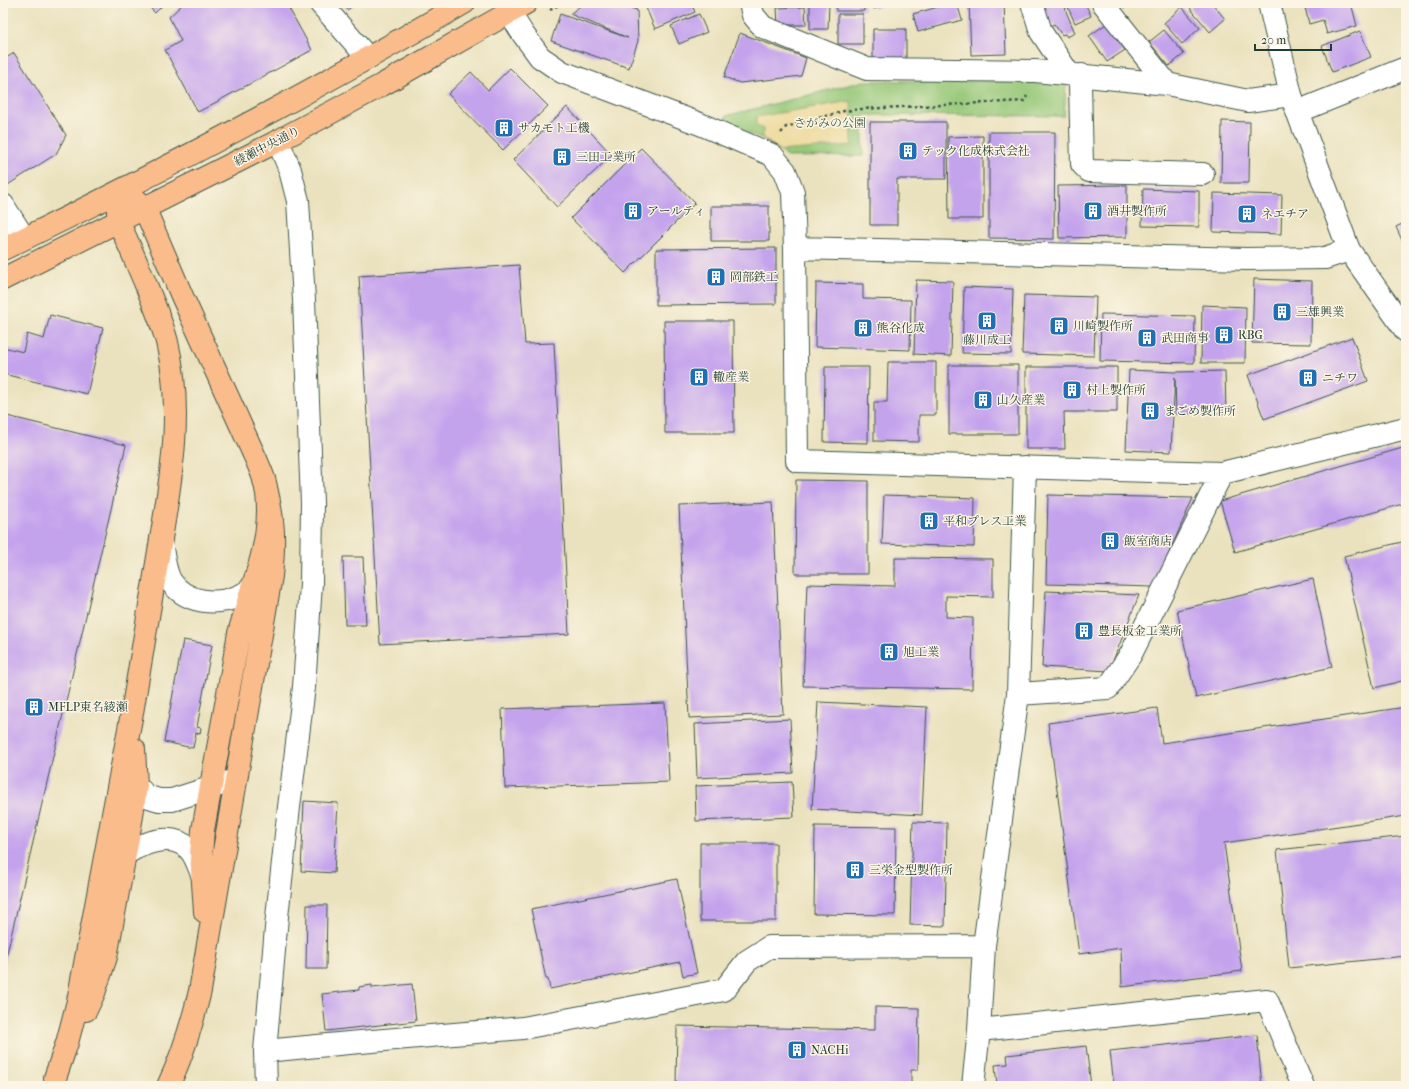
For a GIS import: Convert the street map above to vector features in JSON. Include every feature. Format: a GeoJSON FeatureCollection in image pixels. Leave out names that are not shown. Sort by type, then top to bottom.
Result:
{"type":"FeatureCollection","features":[{"type":"Feature","properties":{"kind":"main road"},"geometry":{"type":"LineString","coordinates":[[3,249],[257,119],[464,3]]}},
{"type":"Feature","properties":{"kind":"main road","name":"綾瀬中央通り"},"geometry":{"type":"LineString","coordinates":[[3,279],[278,141],[382,85],[517,8]]}},
{"type":"Feature","properties":{"kind":"main road"},"geometry":{"type":"LineString","coordinates":[[120,190],[144,207],[182,296],[256,459],[264,480],[274,526],[274,550],[269,584],[207,953],[190,1028],[178,1065],[168,1086]]}},
{"type":"Feature","properties":{"kind":"main road"},"geometry":{"type":"LineString","coordinates":[[54,1082],[78,1001],[104,866],[132,713],[175,446],[176,409],[167,343],[157,312],[118,221],[120,190]]}},
{"type":"Feature","properties":{"kind":"main road"},"geometry":{"type":"LineString","coordinates":[[207,953],[201,854],[203,830],[239,633],[261,562],[267,527],[267,504],[264,480]]}},
{"type":"Feature","properties":{"kind":"main road"},"geometry":{"type":"LineString","coordinates":[[54,1082],[94,993],[106,957],[132,816],[136,785],[132,713]]}},
{"type":"Feature","properties":{"kind":"street"},"geometry":{"type":"LineString","coordinates":[[320,3],[368,58]]}},
{"type":"Feature","properties":{"kind":"street"},"geometry":{"type":"LineString","coordinates":[[750,3],[753,15],[763,27],[867,69],[1035,71],[1167,84],[1248,101],[1294,103],[1406,68]]}},
{"type":"Feature","properties":{"kind":"street"},"geometry":{"type":"LineString","coordinates":[[1032,3],[1040,32],[1076,75],[1080,85],[1082,164],[1089,171],[1203,174]]}},
{"type":"Feature","properties":{"kind":"street"},"geometry":{"type":"LineString","coordinates":[[1104,3],[1167,84]]}},
{"type":"Feature","properties":{"kind":"street"},"geometry":{"type":"LineString","coordinates":[[1269,3],[1294,103],[1349,250],[1406,331]]}},
{"type":"Feature","properties":{"kind":"street"},"geometry":{"type":"LineString","coordinates":[[517,8],[523,34],[540,57],[562,72],[700,124],[772,155],[785,171],[793,192],[797,461],[1222,473],[1406,428]]}},
{"type":"Feature","properties":{"kind":"street"},"geometry":{"type":"LineString","coordinates":[[266,1086],[265,1052],[277,917],[304,687],[311,584],[312,510],[304,300],[298,200],[290,170],[278,141]]}},
{"type":"Feature","properties":{"kind":"street"},"geometry":{"type":"LineString","coordinates":[[3,205],[24,238]]}},
{"type":"Feature","properties":{"kind":"street"},"geometry":{"type":"LineString","coordinates":[[795,248],[1246,259],[1325,258],[1349,250]]}},
{"type":"Feature","properties":{"kind":"street"},"geometry":{"type":"LineString","coordinates":[[973,1086],[979,1030],[984,946],[1018,694],[1024,467]]}},
{"type":"Feature","properties":{"kind":"street"},"geometry":{"type":"LineString","coordinates":[[1018,694],[1108,688],[1130,654],[1222,473]]}},
{"type":"Feature","properties":{"kind":"street"},"geometry":{"type":"LineString","coordinates":[[161,539],[164,562],[170,580],[180,592],[194,599],[208,602],[223,601],[239,596],[252,588]]}},
{"type":"Feature","properties":{"kind":"street"},"geometry":{"type":"LineString","coordinates":[[136,785],[146,796],[159,800],[172,800],[211,786],[235,780]]}},
{"type":"Feature","properties":{"kind":"street"},"geometry":{"type":"LineString","coordinates":[[104,866],[148,843],[170,839],[179,842],[190,849],[197,861],[203,877]]}},
{"type":"Feature","properties":{"kind":"street"},"geometry":{"type":"LineString","coordinates":[[265,1052],[523,1028],[724,990],[747,961],[770,947],[984,946]]}},
{"type":"Feature","properties":{"kind":"street"},"geometry":{"type":"LineString","coordinates":[[979,1030],[1267,1000],[1303,1086]]}},
{"type":"Feature","properties":{"kind":"path"},"geometry":{"type":"LineString","coordinates":[[549,10],[562,3]]}},
{"type":"Feature","properties":{"kind":"path"},"geometry":{"type":"LineString","coordinates":[[772,155],[771,145],[786,127],[844,112],[861,109],[1024,101],[1033,81],[1035,71]]}},
{"type":"Feature","properties":{"kind":"green space","name":"さがみの公園"},"geometry":{"type":"Polygon","coordinates":[[[864,81],[1033,81],[1066,84],[1064,116],[863,115],[863,156],[788,157],[762,138],[725,126],[726,116],[864,81]]]}},
{"type":"Feature","properties":{"kind":"sand"},"geometry":{"type":"Polygon","coordinates":[[[851,101],[852,145],[780,151],[763,138],[763,129],[756,125],[756,117],[851,101]]]}},
{"type":"Feature","properties":{"kind":"building"},"geometry":{"type":"Polygon","coordinates":[[[146,3],[165,3],[155,13],[146,3]]]}},
{"type":"Feature","properties":{"kind":"building"},"geometry":{"type":"Polygon","coordinates":[[[184,3],[286,3],[312,50],[198,112],[165,50],[181,41],[169,17],[184,3]]]}},
{"type":"Feature","properties":{"kind":"building"},"geometry":{"type":"Polygon","coordinates":[[[343,3],[357,3],[347,10],[343,3]]]}},
{"type":"Feature","properties":{"kind":"building"},"geometry":{"type":"Polygon","coordinates":[[[584,3],[615,3],[637,10],[638,41],[629,68],[551,41],[560,14],[628,38],[570,14],[584,3]]]}},
{"type":"Feature","properties":{"kind":"building"},"geometry":{"type":"Polygon","coordinates":[[[644,3],[691,3],[695,12],[655,29],[644,3]]]}},
{"type":"Feature","properties":{"kind":"building"},"geometry":{"type":"Polygon","coordinates":[[[764,3],[783,3],[784,4],[764,7],[764,3]]]}},
{"type":"Feature","properties":{"kind":"building"},"geometry":{"type":"Polygon","coordinates":[[[810,3],[829,3],[828,29],[810,29],[810,3]]]}},
{"type":"Feature","properties":{"kind":"building"},"geometry":{"type":"Polygon","coordinates":[[[836,3],[864,3],[864,11],[836,11],[836,3]]]}},
{"type":"Feature","properties":{"kind":"building"},"geometry":{"type":"Polygon","coordinates":[[[872,3],[893,3],[874,9],[872,3]]]}},
{"type":"Feature","properties":{"kind":"building"},"geometry":{"type":"Polygon","coordinates":[[[952,3],[957,3],[962,20],[918,32],[913,14],[952,3]]]}},
{"type":"Feature","properties":{"kind":"building"},"geometry":{"type":"Polygon","coordinates":[[[969,3],[1004,3],[1006,54],[971,55],[969,3]]]}},
{"type":"Feature","properties":{"kind":"building"},"geometry":{"type":"Polygon","coordinates":[[[1043,3],[1063,3],[1075,33],[1067,37],[1065,34],[1062,35],[1054,24],[1050,26],[1044,12],[1046,11],[1043,3]]]}},
{"type":"Feature","properties":{"kind":"building"},"geometry":{"type":"Polygon","coordinates":[[[1066,3],[1085,3],[1091,16],[1075,23],[1066,3]]]}},
{"type":"Feature","properties":{"kind":"building"},"geometry":{"type":"Polygon","coordinates":[[[1120,3],[1131,3],[1124,8],[1120,3]]]}},
{"type":"Feature","properties":{"kind":"building"},"geometry":{"type":"Polygon","coordinates":[[[1196,3],[1212,3],[1225,19],[1210,32],[1190,8],[1196,3]]]}},
{"type":"Feature","properties":{"kind":"building"},"geometry":{"type":"Polygon","coordinates":[[[1304,3],[1351,3],[1357,26],[1327,34],[1323,20],[1309,24],[1304,3]]]}},
{"type":"Feature","properties":{"kind":"building"},"geometry":{"type":"Polygon","coordinates":[[[805,7],[806,25],[778,25],[777,8],[805,7]]]}},
{"type":"Feature","properties":{"kind":"building"},"geometry":{"type":"Polygon","coordinates":[[[1182,7],[1200,28],[1182,44],[1164,23],[1182,7]]]}},
{"type":"Feature","properties":{"kind":"building"},"geometry":{"type":"Polygon","coordinates":[[[699,14],[707,32],[679,44],[671,26],[699,14]]]}},
{"type":"Feature","properties":{"kind":"building"},"geometry":{"type":"Polygon","coordinates":[[[838,14],[863,14],[863,44],[838,44],[838,14]]]}},
{"type":"Feature","properties":{"kind":"building"},"geometry":{"type":"Polygon","coordinates":[[[1106,24],[1125,50],[1107,62],[1089,36],[1106,24]]]}},
{"type":"Feature","properties":{"kind":"building"},"geometry":{"type":"Polygon","coordinates":[[[873,29],[906,29],[906,60],[873,60],[873,29]]]}},
{"type":"Feature","properties":{"kind":"building"},"geometry":{"type":"Polygon","coordinates":[[[1164,30],[1184,54],[1169,66],[1149,42],[1164,30]]]}},
{"type":"Feature","properties":{"kind":"building"},"geometry":{"type":"Polygon","coordinates":[[[1360,31],[1371,57],[1332,72],[1322,46],[1360,31]]]}},
{"type":"Feature","properties":{"kind":"building"},"geometry":{"type":"Polygon","coordinates":[[[740,33],[806,58],[801,76],[740,83],[724,77],[740,33]]]}},
{"type":"Feature","properties":{"kind":"building"},"geometry":{"type":"Polygon","coordinates":[[[14,53],[66,135],[56,154],[3,188],[3,60],[14,53]]]}},
{"type":"Feature","properties":{"kind":"building","name":"サカモト工機"},"geometry":{"type":"Polygon","coordinates":[[[510,68],[548,106],[503,150],[448,94],[471,72],[488,90],[510,68]]]}},
{"type":"Feature","properties":{"kind":"building","name":"三田工業所"},"geometry":{"type":"Polygon","coordinates":[[[567,107],[612,155],[557,207],[513,160],[567,107]]]}},
{"type":"Feature","properties":{"kind":"building"},"geometry":{"type":"Polygon","coordinates":[[[1222,121],[1250,122],[1249,183],[1221,183],[1222,121]]]}},
{"type":"Feature","properties":{"kind":"building","name":"テック化成株式会社"},"geometry":{"type":"Polygon","coordinates":[[[870,122],[946,122],[946,179],[897,179],[897,225],[870,225],[870,122]]]}},
{"type":"Feature","properties":{"kind":"building"},"geometry":{"type":"Polygon","coordinates":[[[989,132],[1055,132],[1054,239],[989,238],[989,132]]]}},
{"type":"Feature","properties":{"kind":"building"},"geometry":{"type":"Polygon","coordinates":[[[983,136],[983,219],[949,219],[948,137],[983,136]]]}},
{"type":"Feature","properties":{"kind":"building","name":"アールティ"},"geometry":{"type":"Polygon","coordinates":[[[641,148],[695,203],[625,273],[571,218],[641,148]]]}},
{"type":"Feature","properties":{"kind":"building","name":"酒井製作所"},"geometry":{"type":"Polygon","coordinates":[[[1127,185],[1127,237],[1059,238],[1058,186],[1127,185]]]}},
{"type":"Feature","properties":{"kind":"building"},"geometry":{"type":"Polygon","coordinates":[[[1143,189],[1199,191],[1199,227],[1142,226],[1143,189]]]}},
{"type":"Feature","properties":{"kind":"building","name":"ネエチア"},"geometry":{"type":"Polygon","coordinates":[[[1214,193],[1282,195],[1281,234],[1213,232],[1214,193]]]}},
{"type":"Feature","properties":{"kind":"building"},"geometry":{"type":"Polygon","coordinates":[[[711,206],[769,206],[769,241],[711,241],[711,206]]]}},
{"type":"Feature","properties":{"kind":"building"},"geometry":{"type":"Polygon","coordinates":[[[1406,222],[1406,249],[1396,227],[1406,222]]]}},
{"type":"Feature","properties":{"kind":"building","name":"岡部鉄工"},"geometry":{"type":"Polygon","coordinates":[[[776,248],[776,304],[656,305],[656,249],[776,248]]]}},
{"type":"Feature","properties":{"kind":"building"},"geometry":{"type":"Polygon","coordinates":[[[519,265],[525,344],[554,343],[569,634],[380,644],[359,276],[519,265]]]}},
{"type":"Feature","properties":{"kind":"building","name":"三雄興業"},"geometry":{"type":"Polygon","coordinates":[[[1254,279],[1312,281],[1311,344],[1252,343],[1254,279]]]}},
{"type":"Feature","properties":{"kind":"building"},"geometry":{"type":"Polygon","coordinates":[[[916,280],[953,281],[951,356],[914,354],[916,280]]]}},
{"type":"Feature","properties":{"kind":"building","name":"熊谷化成"},"geometry":{"type":"Polygon","coordinates":[[[816,283],[863,284],[863,299],[911,300],[910,350],[815,347],[816,283]]]}},
{"type":"Feature","properties":{"kind":"building","name":"藤川成工"},"geometry":{"type":"Polygon","coordinates":[[[964,287],[1013,289],[1011,354],[962,353],[964,287]]]}},
{"type":"Feature","properties":{"kind":"building","name":"川崎製作所"},"geometry":{"type":"Polygon","coordinates":[[[1024,295],[1096,297],[1094,356],[1022,354],[1024,295]]]}},
{"type":"Feature","properties":{"kind":"building","name":"RBG"},"geometry":{"type":"Polygon","coordinates":[[[1202,305],[1246,307],[1245,363],[1201,363],[1202,305]]]}},
{"type":"Feature","properties":{"kind":"building","name":"武田商事"},"geometry":{"type":"Polygon","coordinates":[[[1101,314],[1195,316],[1194,363],[1100,361],[1101,314]]]}},
{"type":"Feature","properties":{"kind":"building"},"geometry":{"type":"Polygon","coordinates":[[[50,315],[103,328],[87,394],[3,374],[3,347],[23,352],[27,334],[44,339],[50,315]]]}},
{"type":"Feature","properties":{"kind":"building","name":"轍産業"},"geometry":{"type":"Polygon","coordinates":[[[664,321],[733,321],[734,433],[665,433],[664,321]]]}},
{"type":"Feature","properties":{"kind":"building","name":"ニチワ"},"geometry":{"type":"Polygon","coordinates":[[[1352,337],[1368,381],[1264,419],[1248,375],[1352,337]]]}},
{"type":"Feature","properties":{"kind":"building"},"geometry":{"type":"Polygon","coordinates":[[[888,362],[936,362],[936,415],[919,415],[919,442],[874,441],[874,402],[887,402],[888,362]]]}},
{"type":"Feature","properties":{"kind":"building","name":"山久産業"},"geometry":{"type":"Polygon","coordinates":[[[949,365],[1018,365],[1018,434],[949,434],[949,365]]]}},
{"type":"Feature","properties":{"kind":"building"},"geometry":{"type":"Polygon","coordinates":[[[825,367],[869,367],[868,443],[824,442],[825,367]]]}},
{"type":"Feature","properties":{"kind":"building","name":"村上製作所"},"geometry":{"type":"Polygon","coordinates":[[[1026,367],[1117,367],[1117,412],[1064,412],[1065,449],[1026,449],[1026,367]]]}},
{"type":"Feature","properties":{"kind":"building","name":"まごめ製作所"},"geometry":{"type":"Polygon","coordinates":[[[1129,370],[1175,372],[1225,371],[1226,413],[1176,414],[1175,377],[1171,452],[1126,450],[1129,370]]]}},
{"type":"Feature","properties":{"kind":"building","name":"MFLP東名綾瀬"},"geometry":{"type":"Polygon","coordinates":[[[3,415],[126,445],[4,966],[3,966],[3,415]]]}},
{"type":"Feature","properties":{"kind":"building"},"geometry":{"type":"Polygon","coordinates":[[[1406,447],[1406,503],[1235,552],[1220,501],[1406,447]]]}},
{"type":"Feature","properties":{"kind":"building"},"geometry":{"type":"Polygon","coordinates":[[[796,480],[868,481],[868,574],[795,574],[796,480]]]}},
{"type":"Feature","properties":{"kind":"building","name":"平和プレス工業"},"geometry":{"type":"Polygon","coordinates":[[[884,495],[975,498],[974,547],[882,544],[884,495]]]}},
{"type":"Feature","properties":{"kind":"building","name":"飯室商店"},"geometry":{"type":"Polygon","coordinates":[[[1048,495],[1193,498],[1154,587],[1046,584],[1048,495]]]}},
{"type":"Feature","properties":{"kind":"building"},"geometry":{"type":"Polygon","coordinates":[[[773,502],[783,714],[689,718],[679,506],[773,502]]]}},
{"type":"Feature","properties":{"kind":"building"},"geometry":{"type":"Polygon","coordinates":[[[1406,541],[1406,680],[1374,688],[1344,556],[1406,541]]]}},
{"type":"Feature","properties":{"kind":"building"},"geometry":{"type":"Polygon","coordinates":[[[343,557],[363,557],[366,625],[345,625],[343,557]]]}},
{"type":"Feature","properties":{"kind":"building","name":"旭工業"},"geometry":{"type":"Polygon","coordinates":[[[895,558],[993,559],[993,597],[946,596],[946,617],[973,618],[972,689],[803,686],[807,584],[895,586],[895,558]]]}},
{"type":"Feature","properties":{"kind":"building"},"geometry":{"type":"Polygon","coordinates":[[[1313,579],[1332,667],[1196,698],[1177,610],[1313,579]]]}},
{"type":"Feature","properties":{"kind":"building","name":"豊長板金工業所"},"geometry":{"type":"Polygon","coordinates":[[[1046,591],[1139,595],[1109,671],[1042,667],[1046,591]]]}},
{"type":"Feature","properties":{"kind":"building"},"geometry":{"type":"Polygon","coordinates":[[[183,640],[212,645],[197,727],[201,728],[200,734],[196,733],[193,748],[164,742],[183,640]]]}},
{"type":"Feature","properties":{"kind":"building"},"geometry":{"type":"Polygon","coordinates":[[[818,702],[927,707],[922,815],[812,809],[818,702]]]}},
{"type":"Feature","properties":{"kind":"building"},"geometry":{"type":"Polygon","coordinates":[[[665,703],[669,782],[505,788],[502,709],[665,703]]]}},
{"type":"Feature","properties":{"kind":"building"},"geometry":{"type":"Polygon","coordinates":[[[1406,707],[1406,816],[1224,843],[1242,971],[1122,987],[1121,948],[1079,954],[1048,723],[1157,708],[1162,743],[1406,707]]]}},
{"type":"Feature","properties":{"kind":"building"},"geometry":{"type":"Polygon","coordinates":[[[790,719],[793,773],[697,778],[695,724],[790,719]]]}},
{"type":"Feature","properties":{"kind":"building"},"geometry":{"type":"Polygon","coordinates":[[[792,782],[794,817],[696,821],[695,786],[792,782]]]}},
{"type":"Feature","properties":{"kind":"building"},"geometry":{"type":"Polygon","coordinates":[[[304,801],[338,803],[334,873],[301,871],[304,801]]]}},
{"type":"Feature","properties":{"kind":"building"},"geometry":{"type":"Polygon","coordinates":[[[913,822],[947,823],[945,926],[910,925],[913,822]]]}},
{"type":"Feature","properties":{"kind":"building","name":"三栄金型製作所"},"geometry":{"type":"Polygon","coordinates":[[[815,826],[896,827],[895,915],[814,914],[815,826]]]}},
{"type":"Feature","properties":{"kind":"building"},"geometry":{"type":"Polygon","coordinates":[[[1406,836],[1406,956],[1289,968],[1277,850],[1406,836]]]}},
{"type":"Feature","properties":{"kind":"building"},"geometry":{"type":"Polygon","coordinates":[[[700,843],[776,843],[776,921],[700,921],[700,843]]]}},
{"type":"Feature","properties":{"kind":"building"},"geometry":{"type":"Polygon","coordinates":[[[677,879],[697,973],[683,976],[680,962],[550,989],[548,979],[546,979],[531,909],[677,879]]]}},
{"type":"Feature","properties":{"kind":"building"},"geometry":{"type":"Polygon","coordinates":[[[307,905],[327,905],[326,969],[306,969],[307,905]]]}},
{"type":"Feature","properties":{"kind":"building"},"geometry":{"type":"Polygon","coordinates":[[[412,984],[416,1021],[326,1031],[322,994],[359,990],[359,987],[372,985],[372,988],[412,984]]]}},
{"type":"Feature","properties":{"kind":"building","name":"NACHi"},"geometry":{"type":"Polygon","coordinates":[[[875,1007],[919,1008],[918,1070],[911,1070],[911,1086],[676,1086],[677,1026],[875,1030],[875,1007]]]}},
{"type":"Feature","properties":{"kind":"building"},"geometry":{"type":"Polygon","coordinates":[[[1257,1035],[1262,1086],[1114,1086],[1110,1051],[1257,1035]]]}},
{"type":"Feature","properties":{"kind":"building"},"geometry":{"type":"Polygon","coordinates":[[[1086,1046],[1091,1086],[997,1086],[995,1065],[1008,1064],[1007,1055],[1086,1046]]]}},
{"type":"Feature","properties":{"kind":"place","name":"サカモト工機"},"geometry":{"type":"Point","coordinates":[504,128]}},
{"type":"Feature","properties":{"kind":"place","name":"テック化成株式会社"},"geometry":{"type":"Point","coordinates":[908,151]}},
{"type":"Feature","properties":{"kind":"place","name":"三田工業所"},"geometry":{"type":"Point","coordinates":[562,157]}},
{"type":"Feature","properties":{"kind":"place","name":"アールティ"},"geometry":{"type":"Point","coordinates":[633,211]}},
{"type":"Feature","properties":{"kind":"place","name":"酒井製作所"},"geometry":{"type":"Point","coordinates":[1093,211]}},
{"type":"Feature","properties":{"kind":"place","name":"ネエチア"},"geometry":{"type":"Point","coordinates":[1247,214]}},
{"type":"Feature","properties":{"kind":"place","name":"岡部鉄工"},"geometry":{"type":"Point","coordinates":[716,277]}},
{"type":"Feature","properties":{"kind":"place","name":"三雄興業"},"geometry":{"type":"Point","coordinates":[1282,312]}},
{"type":"Feature","properties":{"kind":"place","name":"藤川成工"},"geometry":{"type":"Point","coordinates":[987,321]}},
{"type":"Feature","properties":{"kind":"place","name":"川崎製作所"},"geometry":{"type":"Point","coordinates":[1059,326]}},
{"type":"Feature","properties":{"kind":"place","name":"熊谷化成"},"geometry":{"type":"Point","coordinates":[863,328]}},
{"type":"Feature","properties":{"kind":"place","name":"RBG"},"geometry":{"type":"Point","coordinates":[1224,335]}},
{"type":"Feature","properties":{"kind":"place","name":"武田商事"},"geometry":{"type":"Point","coordinates":[1147,338]}},
{"type":"Feature","properties":{"kind":"place","name":"轍産業"},"geometry":{"type":"Point","coordinates":[699,377]}},
{"type":"Feature","properties":{"kind":"place","name":"ニチワ"},"geometry":{"type":"Point","coordinates":[1308,378]}},
{"type":"Feature","properties":{"kind":"place","name":"村上製作所"},"geometry":{"type":"Point","coordinates":[1072,390]}},
{"type":"Feature","properties":{"kind":"place","name":"山久産業"},"geometry":{"type":"Point","coordinates":[983,400]}},
{"type":"Feature","properties":{"kind":"place","name":"まごめ製作所"},"geometry":{"type":"Point","coordinates":[1150,411]}},
{"type":"Feature","properties":{"kind":"place","name":"平和プレス工業"},"geometry":{"type":"Point","coordinates":[929,521]}},
{"type":"Feature","properties":{"kind":"place","name":"飯室商店"},"geometry":{"type":"Point","coordinates":[1110,541]}},
{"type":"Feature","properties":{"kind":"place","name":"豊長板金工業所"},"geometry":{"type":"Point","coordinates":[1084,631]}},
{"type":"Feature","properties":{"kind":"place","name":"旭工業"},"geometry":{"type":"Point","coordinates":[889,652]}},
{"type":"Feature","properties":{"kind":"place","name":"MFLP東名綾瀬"},"geometry":{"type":"Point","coordinates":[34,707]}},
{"type":"Feature","properties":{"kind":"place","name":"三栄金型製作所"},"geometry":{"type":"Point","coordinates":[855,870]}},
{"type":"Feature","properties":{"kind":"place","name":"NACHi"},"geometry":{"type":"Point","coordinates":[797,1050]}}]}
